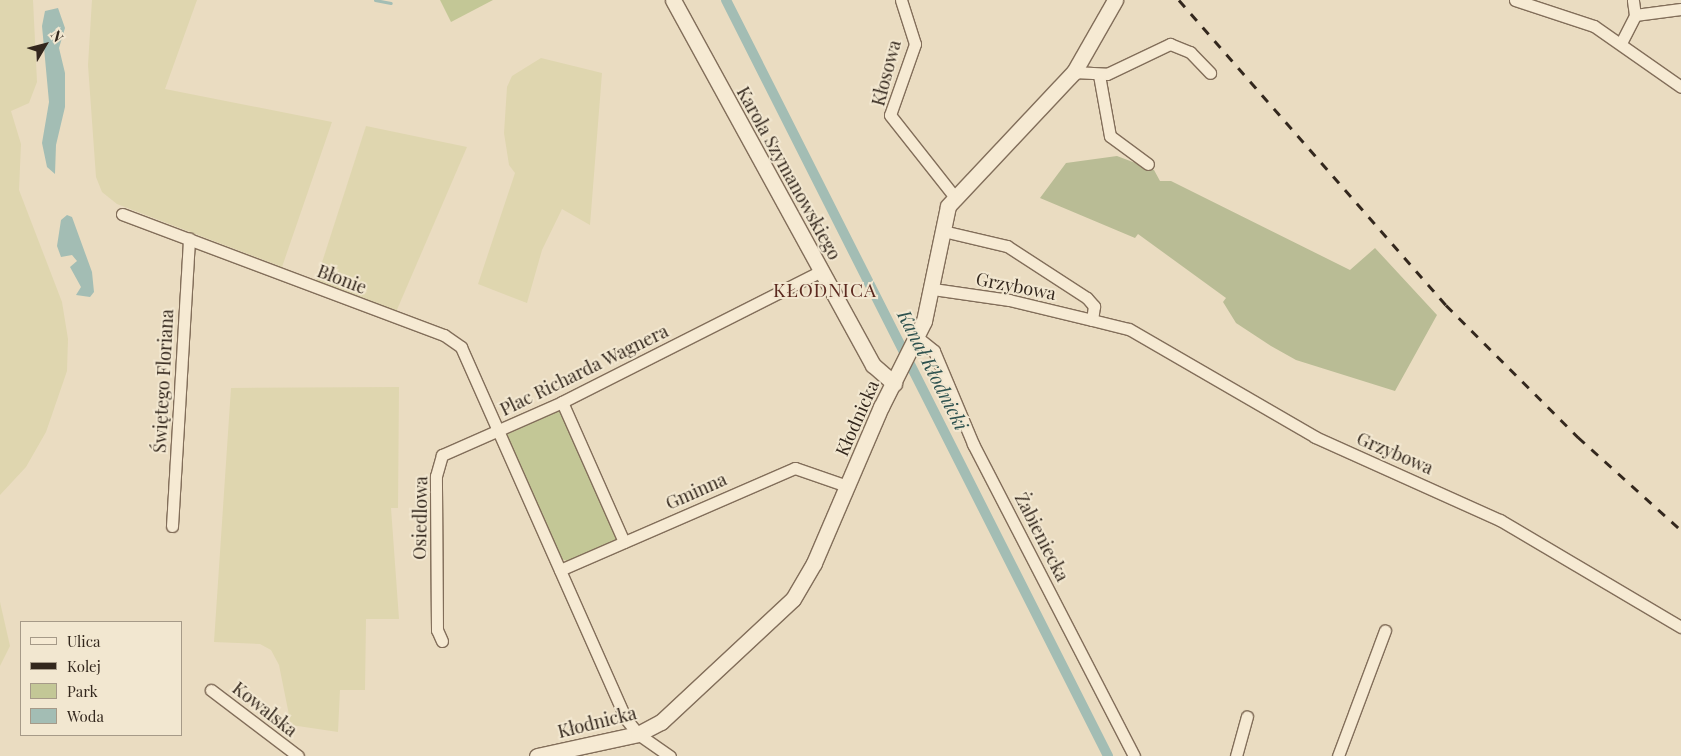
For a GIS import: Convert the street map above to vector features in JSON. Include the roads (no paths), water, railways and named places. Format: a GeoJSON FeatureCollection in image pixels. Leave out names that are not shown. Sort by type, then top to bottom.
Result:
{"type":"FeatureCollection","features":[{"type":"Feature","properties":{"kind":"main road","name":"Karola Szymanowskiego"},"geometry":{"type":"LineString","coordinates":[[673,0],[873,365],[894,383]]}},
{"type":"Feature","properties":{"kind":"main road","name":"Kłodnicka"},"geometry":{"type":"LineString","coordinates":[[537,756],[638,734],[687,701],[793,598],[902,366],[916,341],[933,289],[943,231],[954,196],[1074,72],[1115,0]]}},
{"type":"Feature","properties":{"kind":"street","name":"Kłosowa"},"geometry":{"type":"LineString","coordinates":[[901,0],[915,44],[890,115],[954,196]]}},
{"type":"Feature","properties":{"kind":"street"},"geometry":{"type":"LineString","coordinates":[[1515,0],[1570,15],[1621,43],[1681,87]]}},
{"type":"Feature","properties":{"kind":"street"},"geometry":{"type":"LineString","coordinates":[[1621,43],[1635,15],[1633,0]]}},
{"type":"Feature","properties":{"kind":"street"},"geometry":{"type":"LineString","coordinates":[[1635,15],[1681,8]]}},
{"type":"Feature","properties":{"kind":"street"},"geometry":{"type":"LineString","coordinates":[[1074,72],[1099,75],[1135,64],[1170,44],[1190,52],[1210,73]]}},
{"type":"Feature","properties":{"kind":"street"},"geometry":{"type":"LineString","coordinates":[[1099,75],[1110,136],[1148,164]]}},
{"type":"Feature","properties":{"kind":"street","name":"Błonie"},"geometry":{"type":"LineString","coordinates":[[122,214],[444,335],[462,347],[498,431]]}},
{"type":"Feature","properties":{"kind":"street","name":"Grzybowa"},"geometry":{"type":"LineString","coordinates":[[943,231],[1007,246],[1086,298],[1094,306],[1092,320]]}},
{"type":"Feature","properties":{"kind":"street","name":"Świętego Floriana"},"geometry":{"type":"LineString","coordinates":[[172,526],[189,239]]}},
{"type":"Feature","properties":{"kind":"street","name":"Plac Richarda Wagnera"},"geometry":{"type":"LineString","coordinates":[[560,570],[498,431],[562,402],[821,271]]}},
{"type":"Feature","properties":{"kind":"street","name":"Grzybowa"},"geometry":{"type":"LineString","coordinates":[[933,289],[1009,300],[1128,329],[1308,433],[1500,520],[1681,627]]}},
{"type":"Feature","properties":{"kind":"street","name":"Żabieniecka"},"geometry":{"type":"LineString","coordinates":[[916,341],[934,351],[973,444],[1134,756]]}},
{"type":"Feature","properties":{"kind":"street"},"geometry":{"type":"LineString","coordinates":[[562,402],[624,542]]}},
{"type":"Feature","properties":{"kind":"street","name":"Osiedlowa"},"geometry":{"type":"LineString","coordinates":[[442,641],[437,630],[436,476],[442,455],[498,431]]}},
{"type":"Feature","properties":{"kind":"street","name":"Gminna"},"geometry":{"type":"LineString","coordinates":[[560,570],[795,468],[847,486]]}},
{"type":"Feature","properties":{"kind":"street"},"geometry":{"type":"LineString","coordinates":[[560,570],[626,719],[638,734],[670,756]]}},
{"type":"Feature","properties":{"kind":"street"},"geometry":{"type":"LineString","coordinates":[[1338,756],[1385,630]]}},
{"type":"Feature","properties":{"kind":"street","name":"Kowalska"},"geometry":{"type":"LineString","coordinates":[[211,690],[298,756]]}},
{"type":"Feature","properties":{"kind":"street"},"geometry":{"type":"LineString","coordinates":[[1236,756],[1247,716]]}},
{"type":"Feature","properties":{"kind":"water"},"geometry":{"type":"Polygon","coordinates":[[[58,8],[65,28],[59,48],[65,73],[65,107],[56,145],[55,174],[47,167],[42,143],[49,102],[42,26],[45,11],[58,8]]]}},
{"type":"Feature","properties":{"kind":"water"},"geometry":{"type":"Polygon","coordinates":[[[67,215],[72,217],[92,272],[94,292],[90,297],[76,295],[81,287],[70,267],[77,261],[72,255],[61,257],[57,246],[61,220],[67,215]]]}},
{"type":"Feature","properties":{"kind":"waterway"},"geometry":{"type":"LineString","coordinates":[[375,0],[391,3]]}},
{"type":"Feature","properties":{"kind":"waterway","name":"Kanał Kłodnicki"},"geometry":{"type":"LineString","coordinates":[[726,0],[1108,756]]}},
{"type":"Feature","properties":{"kind":"railway"},"geometry":{"type":"LineString","coordinates":[[1179,0],[1446,305],[1578,437],[1681,530]]}},
{"type":"Feature","properties":{"kind":"district","name":"KŁODNICA"},"geometry":{"type":"Point","coordinates":[825,290]}}]}
